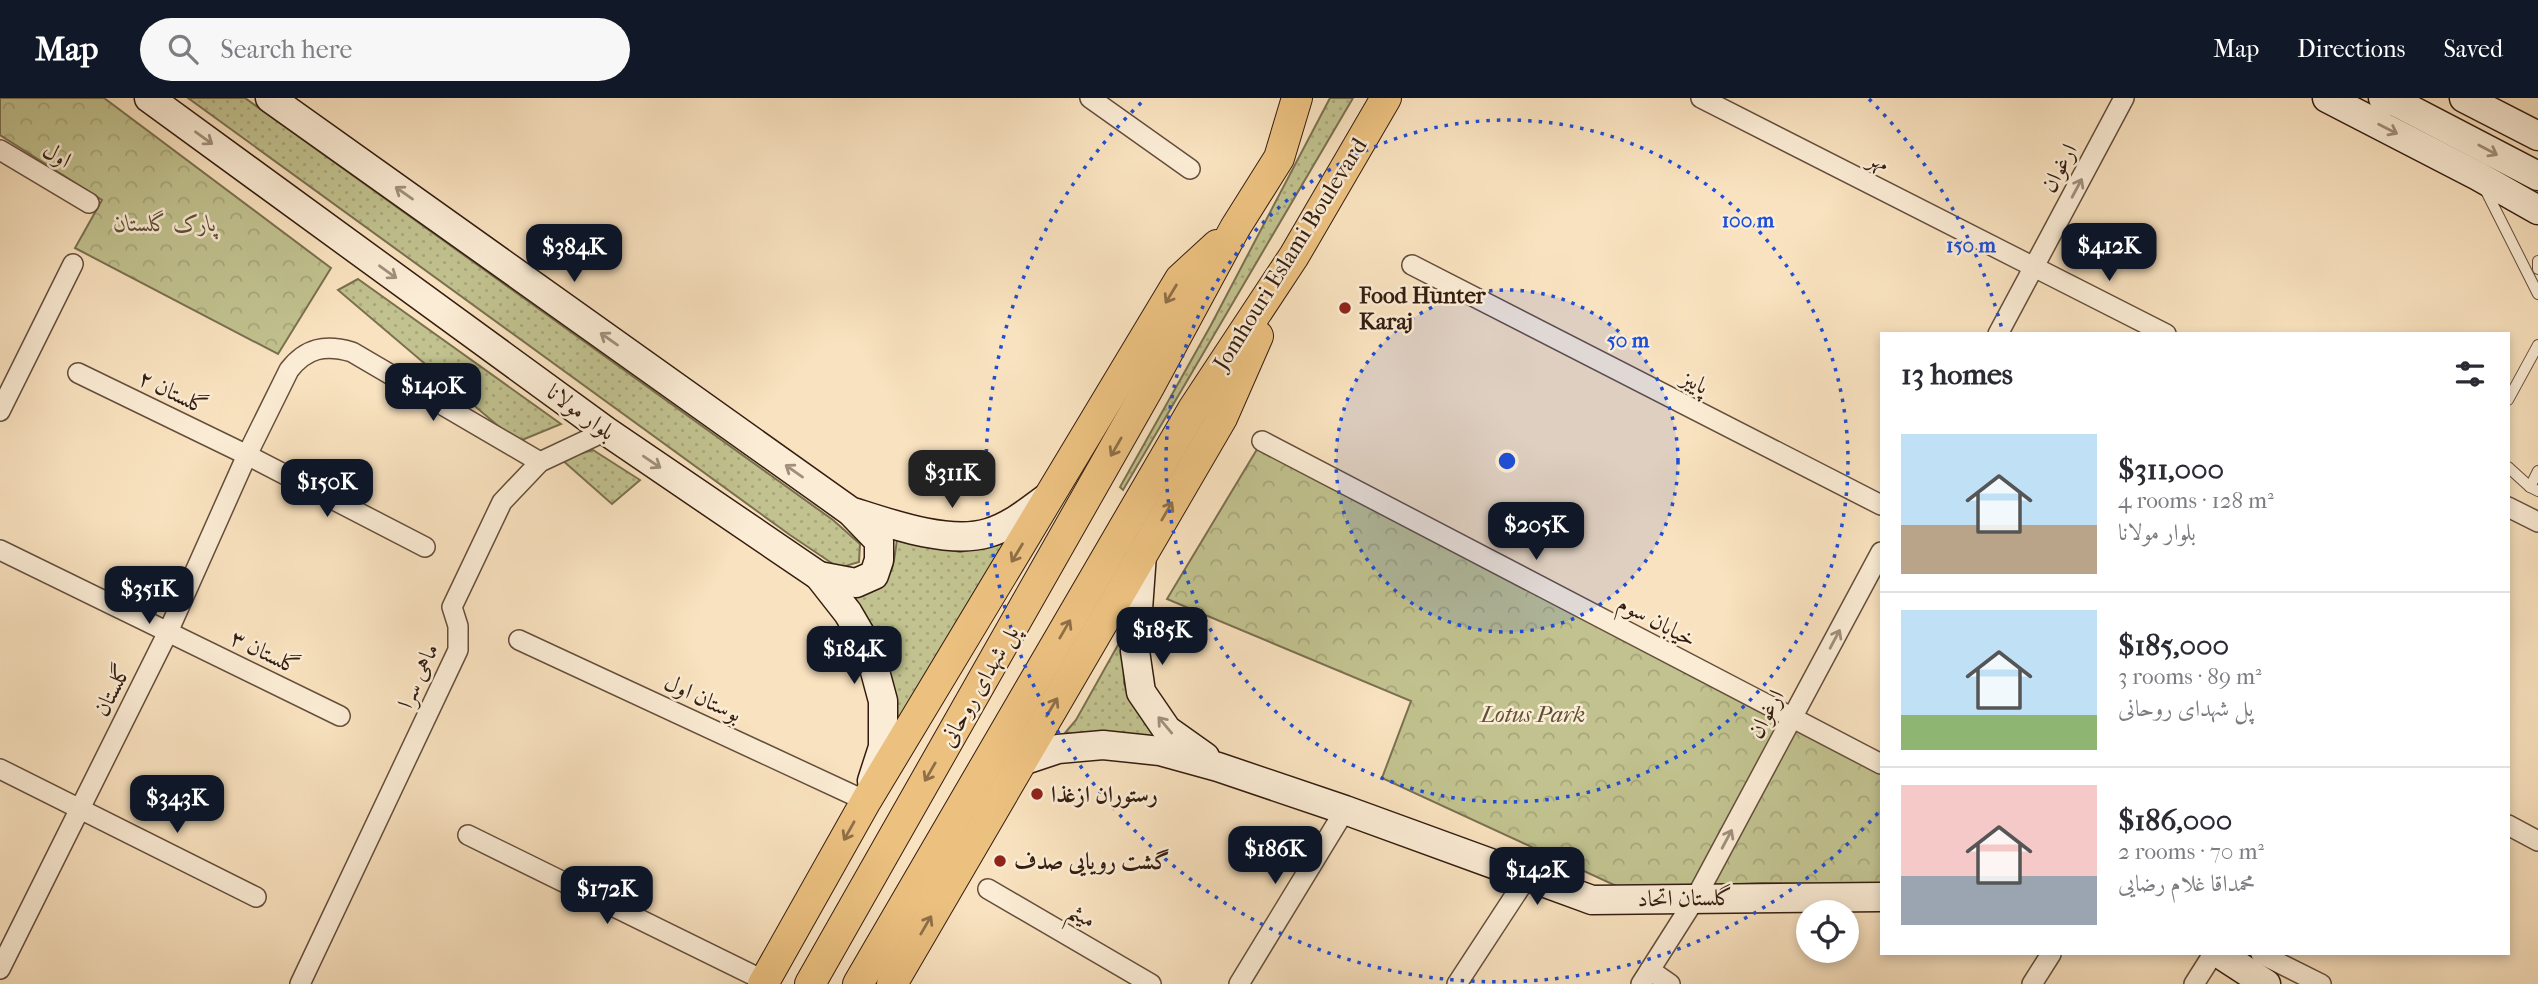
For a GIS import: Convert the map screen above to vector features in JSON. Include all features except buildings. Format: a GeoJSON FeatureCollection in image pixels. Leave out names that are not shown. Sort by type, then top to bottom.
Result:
{"type":"FeatureCollection","features":[{"type":"Feature","properties":{"kind":"main road","name":"بلوار مولانا"},"geometry":{"type":"LineString","coordinates":[[149,98],[606,430],[819,576],[848,613],[869,649],[883,701],[883,747],[866,801]]}},
{"type":"Feature","properties":{"kind":"main road"},"geometry":{"type":"LineString","coordinates":[[270,98],[850,511],[879,541],[879,560],[874,575],[856,583],[819,576]]}},
{"type":"Feature","properties":{"kind":"main road"},"geometry":{"type":"LineString","coordinates":[[1279,158],[1297,98]]}},
{"type":"Feature","properties":{"kind":"main road"},"geometry":{"type":"LineString","coordinates":[[764,983],[866,801],[1180,279],[1235,228],[1313,98]]}},
{"type":"Feature","properties":{"kind":"main road","name":"Jomhouri Eslami Boulevard"},"geometry":{"type":"LineString","coordinates":[[1193,409],[1294,256],[1386,98]]}},
{"type":"Feature","properties":{"kind":"main road"},"geometry":{"type":"LineString","coordinates":[[2327,98],[2538,210]]}},
{"type":"Feature","properties":{"kind":"main road"},"geometry":{"type":"LineString","coordinates":[[2383,98],[2398,103],[2538,176]]}},
{"type":"Feature","properties":{"kind":"main road"},"geometry":{"type":"LineString","coordinates":[[2464,98],[2538,136]]}},
{"type":"Feature","properties":{"kind":"main road","name":"پل شهدای روحانی"},"geometry":{"type":"LineString","coordinates":[[810,984],[1149,387],[1235,228]]}},
{"type":"Feature","properties":{"kind":"main road"},"geometry":{"type":"LineString","coordinates":[[892,984],[1019,762],[1222,418],[1294,256]]}},
{"type":"Feature","properties":{"kind":"main road","name":"پل شهدای روحانی"},"geometry":{"type":"LineString","coordinates":[[858,984],[1193,409]]}},
{"type":"Feature","properties":{"kind":"main road"},"geometry":{"type":"LineString","coordinates":[[850,511],[910,530],[966,537],[987,533],[1018,520],[1053,493]]}},
{"type":"Feature","properties":{"kind":"main road"},"geometry":{"type":"LineString","coordinates":[[1142,554],[1135,651],[1141,692],[1167,730],[1218,767]]}},
{"type":"Feature","properties":{"kind":"main road"},"geometry":{"type":"LineString","coordinates":[[1019,762],[1058,749],[1103,745],[1160,751],[1218,767]]}},
{"type":"Feature","properties":{"kind":"main road","name":"گلستان اتحاد"},"geometry":{"type":"LineString","coordinates":[[1218,767],[1592,900],[1760,896],[1880,897]]}},
{"type":"Feature","properties":{"kind":"main road"},"geometry":{"type":"LineString","coordinates":[[2222,955],[2266,984]]}},
{"type":"Feature","properties":{"kind":"street"},"geometry":{"type":"LineString","coordinates":[[1090,98],[1189,169]]}},
{"type":"Feature","properties":{"kind":"street","name":"مهر"},"geometry":{"type":"LineString","coordinates":[[1701,98],[2161,332]]}},
{"type":"Feature","properties":{"kind":"street","name":"ارغوان"},"geometry":{"type":"LineString","coordinates":[[1999,332],[2124,98]]}},
{"type":"Feature","properties":{"kind":"street","name":"اول"},"geometry":{"type":"LineString","coordinates":[[0,150],[89,203]]}},
{"type":"Feature","properties":{"kind":"street"},"geometry":{"type":"LineString","coordinates":[[0,411],[73,264]]}},
{"type":"Feature","properties":{"kind":"street","name":"پاییز"},"geometry":{"type":"LineString","coordinates":[[1412,265],[1880,504]]}},
{"type":"Feature","properties":{"kind":"street","name":"گلستان"},"geometry":{"type":"LineString","coordinates":[[0,969],[168,632],[247,456],[297,359],[310,350],[341,349],[352,352],[540,462]]}},
{"type":"Feature","properties":{"kind":"street","name":"گلستان ۲"},"geometry":{"type":"LineString","coordinates":[[78,373],[425,547]]}},
{"type":"Feature","properties":{"kind":"street","name":"ماهی سرا"},"geometry":{"type":"LineString","coordinates":[[306,982],[458,650],[458,626],[452,607],[455,596],[502,502],[540,462],[606,430]]}},
{"type":"Feature","properties":{"kind":"street","name":"خیابان سوم"},"geometry":{"type":"LineString","coordinates":[[1262,441],[1880,763]]}},
{"type":"Feature","properties":{"kind":"street"},"geometry":{"type":"LineString","coordinates":[[2510,508],[2538,522]]}},
{"type":"Feature","properties":{"kind":"street","name":"گلستان ۳"},"geometry":{"type":"LineString","coordinates":[[0,550],[340,716]]}},
{"type":"Feature","properties":{"kind":"street","name":"ارغوان"},"geometry":{"type":"LineString","coordinates":[[1645,977],[1695,899],[1880,554]]}},
{"type":"Feature","properties":{"kind":"street","name":"بوستان اول"},"geometry":{"type":"LineString","coordinates":[[519,640],[866,801]]}},
{"type":"Feature","properties":{"kind":"street"},"geometry":{"type":"LineString","coordinates":[[0,769],[256,897]]}},
{"type":"Feature","properties":{"kind":"street"},"geometry":{"type":"LineString","coordinates":[[1238,984],[1345,810]]}},
{"type":"Feature","properties":{"kind":"street"},"geometry":{"type":"LineString","coordinates":[[2510,826],[2538,841]]}},
{"type":"Feature","properties":{"kind":"street"},"geometry":{"type":"LineString","coordinates":[[468,835],[764,983]]}},
{"type":"Feature","properties":{"kind":"street"},"geometry":{"type":"LineString","coordinates":[[1457,984],[1527,877]]}},
{"type":"Feature","properties":{"kind":"street","name":"میثم"},"geometry":{"type":"LineString","coordinates":[[988,889],[1151,984]]}},
{"type":"Feature","properties":{"kind":"street"},"geometry":{"type":"LineString","coordinates":[[2032,984],[2050,955]]}},
{"type":"Feature","properties":{"kind":"street"},"geometry":{"type":"LineString","coordinates":[[2194,984],[2212,955]]}},
{"type":"Feature","properties":{"kind":"street"},"geometry":{"type":"LineString","coordinates":[[2263,955],[2321,984]]}},
{"type":"Feature","properties":{"kind":"street"},"geometry":{"type":"LineString","coordinates":[[1645,977],[1671,984]]}},
{"type":"Feature","properties":{"kind":"lane"},"geometry":{"type":"LineString","coordinates":[[2478,176],[2538,294]]}},
{"type":"Feature","properties":{"kind":"lane"},"geometry":{"type":"LineString","coordinates":[[2510,396],[2538,345]]}},
{"type":"Feature","properties":{"kind":"lane"},"geometry":{"type":"LineString","coordinates":[[2510,469],[2534,489],[2538,471]]}},
{"type":"Feature","properties":{"kind":"green space","name":"پارک گلستان"},"geometry":{"type":"Polygon","coordinates":[[[0,98],[104,98],[331,268],[278,354],[75,248],[102,200],[0,135],[0,98]]]}},
{"type":"Feature","properties":{"kind":"green space"},"geometry":{"type":"Polygon","coordinates":[[[188,98],[245,98],[833,520],[860,544],[859,562],[839,568],[790,535],[188,98]]]}},
{"type":"Feature","properties":{"kind":"green space"},"geometry":{"type":"Polygon","coordinates":[[[1330,98],[1353,98],[1123,490],[1120,487],[1211,325],[1330,98]]]}},
{"type":"Feature","properties":{"kind":"green space"},"geometry":{"type":"Polygon","coordinates":[[[358,279],[561,424],[517,442],[338,290],[358,279]]]}},
{"type":"Feature","properties":{"kind":"green space","name":"Lotus Park"},"geometry":{"type":"Polygon","coordinates":[[[1262,441],[1880,752],[1880,885],[1762,883],[1625,890],[1382,778],[1411,701],[1167,599],[1262,441]]]}},
{"type":"Feature","properties":{"kind":"green space"},"geometry":{"type":"Polygon","coordinates":[[[593,450],[640,480],[612,504],[561,459],[593,450]]]}},
{"type":"Feature","properties":{"kind":"green space"},"geometry":{"type":"Polygon","coordinates":[[[897,539],[960,552],[1014,541],[900,731],[886,649],[854,596],[876,587],[888,577],[897,539]]]}},
{"type":"Feature","properties":{"kind":"green space"},"geometry":{"type":"Polygon","coordinates":[[[1123,636],[1127,638],[1124,683],[1134,707],[1159,737],[1155,740],[1065,733],[1076,720],[1123,636]]]}},
{"type":"Feature","properties":{"kind":"place","name":"Food Hunter Karaj"},"geometry":{"type":"Point","coordinates":[1345,308]}},
{"type":"Feature","properties":{"kind":"place","name":"رستوران ازغذا"},"geometry":{"type":"Point","coordinates":[1037,794]}},
{"type":"Feature","properties":{"kind":"place","name":"گشت رویایی صدف"},"geometry":{"type":"Point","coordinates":[1000,861]}}]}
